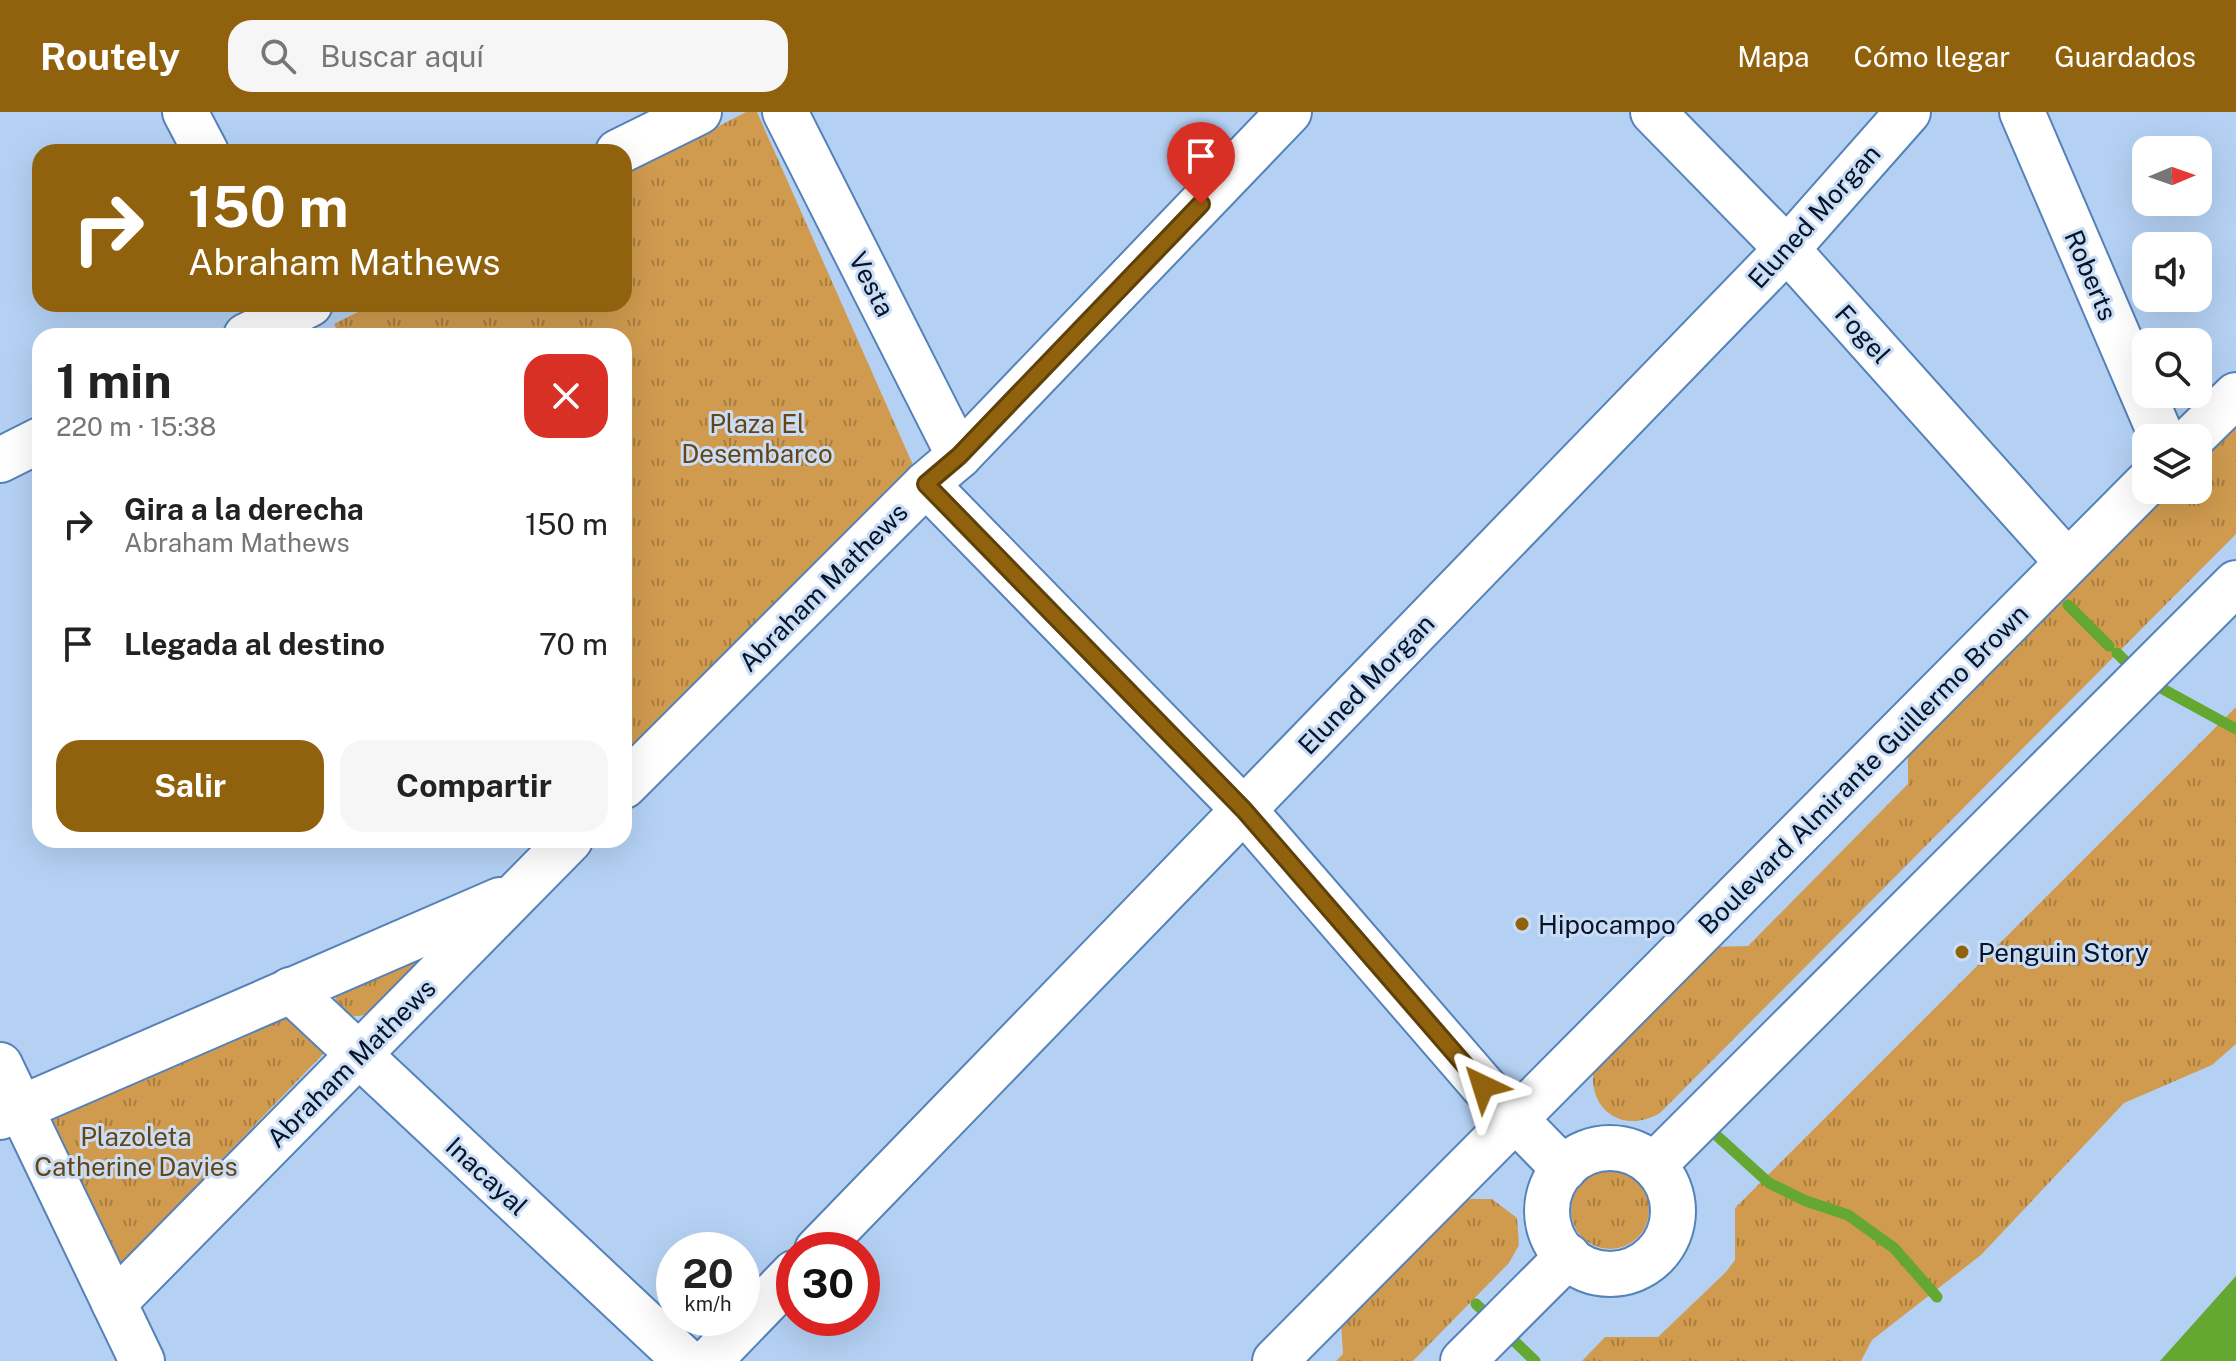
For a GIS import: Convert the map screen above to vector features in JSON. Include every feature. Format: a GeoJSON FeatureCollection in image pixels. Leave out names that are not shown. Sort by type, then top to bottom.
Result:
{"type":"FeatureCollection","features":[{"type":"Feature","properties":{"kind":"street"},"geometry":{"type":"LineString","coordinates":[[185,112],[202,144]]}},
{"type":"Feature","properties":{"kind":"street"},"geometry":{"type":"LineString","coordinates":[[632,145],[699,112]]}},
{"type":"Feature","properties":{"kind":"street","name":"Vesta"},"geometry":{"type":"LineString","coordinates":[[785,112],[959,456]]}},
{"type":"Feature","properties":{"kind":"street","name":"Abraham Mathews"},"geometry":{"type":"LineString","coordinates":[[632,778],[926,484],[959,456],[1289,112]]}},
{"type":"Feature","properties":{"kind":"street","name":"Fogel"},"geometry":{"type":"LineString","coordinates":[[1653,112],[1787,249],[2067,562]]}},
{"type":"Feature","properties":{"kind":"street","name":"Eluned Morgan"},"geometry":{"type":"LineString","coordinates":[[834,1232],[1787,249],[1908,112]]}},
{"type":"Feature","properties":{"kind":"street","name":"Roberts"},"geometry":{"type":"LineString","coordinates":[[2022,112],[2156,424]]}},
{"type":"Feature","properties":{"kind":"street"},"geometry":{"type":"LineString","coordinates":[[264,328],[296,314]]}},
{"type":"Feature","properties":{"kind":"street"},"geometry":{"type":"LineString","coordinates":[[2206,424],[2236,395]]}},
{"type":"Feature","properties":{"kind":"street"},"geometry":{"type":"LineString","coordinates":[[0,460],[32,444]]}},
{"type":"Feature","properties":{"kind":"street"},"geometry":{"type":"LineString","coordinates":[[926,484],[1244,810],[1516,1121],[1564,1169]]}},
{"type":"Feature","properties":{"kind":"street","name":"Boulevard Almirante Guillermo Brown"},"geometry":{"type":"LineString","coordinates":[[1275,1361],[2132,498]]}},
{"type":"Feature","properties":{"kind":"street"},"geometry":{"type":"LineString","coordinates":[[1654,1165],[2236,583]]}},
{"type":"Feature","properties":{"kind":"street","name":"Abraham Mathews"},"geometry":{"type":"LineString","coordinates":[[114,1303],[521,891],[555,848]]}},
{"type":"Feature","properties":{"kind":"street","name":"Abraham Mathews"},"geometry":{"type":"LineString","coordinates":[[10,1112],[521,891]]}},
{"type":"Feature","properties":{"kind":"street","name":"Inacayal"},"geometry":{"type":"LineString","coordinates":[[290,990],[686,1361]]}},
{"type":"Feature","properties":{"kind":"street"},"geometry":{"type":"LineString","coordinates":[[0,1065],[10,1112],[114,1303],[142,1361]]}},
{"type":"Feature","properties":{"kind":"street"},"geometry":{"type":"LineString","coordinates":[[1616,1148],[1636,1153],[1654,1165],[1666,1181],[1673,1201],[1673,1221],[1666,1241],[1654,1256],[1637,1268],[1617,1274],[1597,1272],[1578,1265],[1552,1234],[1547,1213],[1551,1191],[1564,1169],[1575,1158],[1595,1149],[1616,1148]]}},
{"type":"Feature","properties":{"kind":"street"},"geometry":{"type":"LineString","coordinates":[[1463,1361],[1568,1256]]}},
{"type":"Feature","properties":{"kind":"street"},"geometry":{"type":"LineString","coordinates":[[709,1361],[776,1292]]}},
{"type":"Feature","properties":{"kind":"green space","name":"Plaza El Desembarco"},"geometry":{"type":"Polygon","coordinates":[[[746,112],[757,112],[913,465],[632,753],[632,328],[336,328],[334,324],[358,312],[632,312],[632,171],[746,112]]]}},
{"type":"Feature","properties":{"kind":"green space"},"geometry":{"type":"Polygon","coordinates":[[[2236,421],[2236,534],[1660,1113],[1633,1121],[1620,1119],[1601,1106],[1593,1081],[1594,1066],[1711,947],[1748,946],[1908,784],[1908,755],[2154,504],[2212,504],[2212,446],[2236,421]]]}},
{"type":"Feature","properties":{"kind":"green space"},"geometry":{"type":"Polygon","coordinates":[[[2236,707],[2236,1044],[2212,1065],[2124,1103],[1981,1255],[1872,1340],[1861,1361],[1582,1361],[1605,1337],[1658,1337],[1726,1272],[1735,1260],[1735,1208],[2236,707]]]}},
{"type":"Feature","properties":{"kind":"green space"},"geometry":{"type":"Polygon","coordinates":[[[438,945],[371,1013],[352,1016],[335,1007],[336,992],[438,945]]]}},
{"type":"Feature","properties":{"kind":"green space","name":"Plazoleta Catherine Davies"},"geometry":{"type":"Polygon","coordinates":[[[283,1009],[325,1052],[119,1266],[43,1120],[283,1009]]]}},
{"type":"Feature","properties":{"kind":"green space"},"geometry":{"type":"Polygon","coordinates":[[[1610,1171],[1625,1174],[1637,1183],[1646,1195],[1649,1210],[1646,1225],[1637,1237],[1625,1246],[1610,1249],[1595,1246],[1583,1237],[1574,1225],[1571,1210],[1574,1195],[1583,1183],[1595,1174],[1610,1171]]]}},
{"type":"Feature","properties":{"kind":"green space"},"geometry":{"type":"Polygon","coordinates":[[[1471,1199],[1492,1199],[1517,1218],[1519,1245],[1509,1263],[1413,1361],[1336,1361],[1343,1354],[1341,1321],[1458,1203],[1471,1199]]]}},
{"type":"Feature","properties":{"kind":"shaded area"},"geometry":{"type":"Polygon","coordinates":[[[2236,1276],[2236,1361],[2160,1361],[2236,1276]]]}},
{"type":"Feature","properties":{"kind":"waterway"},"geometry":{"type":"LineString","coordinates":[[2068,605],[2109,646]]}},
{"type":"Feature","properties":{"kind":"waterway"},"geometry":{"type":"LineString","coordinates":[[2117,653],[2136,672]]}},
{"type":"Feature","properties":{"kind":"waterway"},"geometry":{"type":"LineString","coordinates":[[2150,682],[2236,729]]}},
{"type":"Feature","properties":{"kind":"waterway"},"geometry":{"type":"LineString","coordinates":[[1705,1125],[1769,1183],[1806,1201],[1848,1215],[1894,1248],[1937,1297]]}},
{"type":"Feature","properties":{"kind":"waterway"},"geometry":{"type":"LineString","coordinates":[[1476,1304],[1493,1320]]}},
{"type":"Feature","properties":{"kind":"waterway"},"geometry":{"type":"LineString","coordinates":[[1505,1332],[1535,1361]]}},
{"type":"Feature","properties":{"kind":"place","name":"Hipocampo"},"geometry":{"type":"Point","coordinates":[1522,924]}},
{"type":"Feature","properties":{"kind":"place","name":"Penguin Story"},"geometry":{"type":"Point","coordinates":[1962,952]}},
{"type":"Feature","properties":{"kind":"route"},"geometry":{"type":"LineString","coordinates":[[1201,204],[959,456],[926,484],[1244,810],[1483,1086]]}}]}
